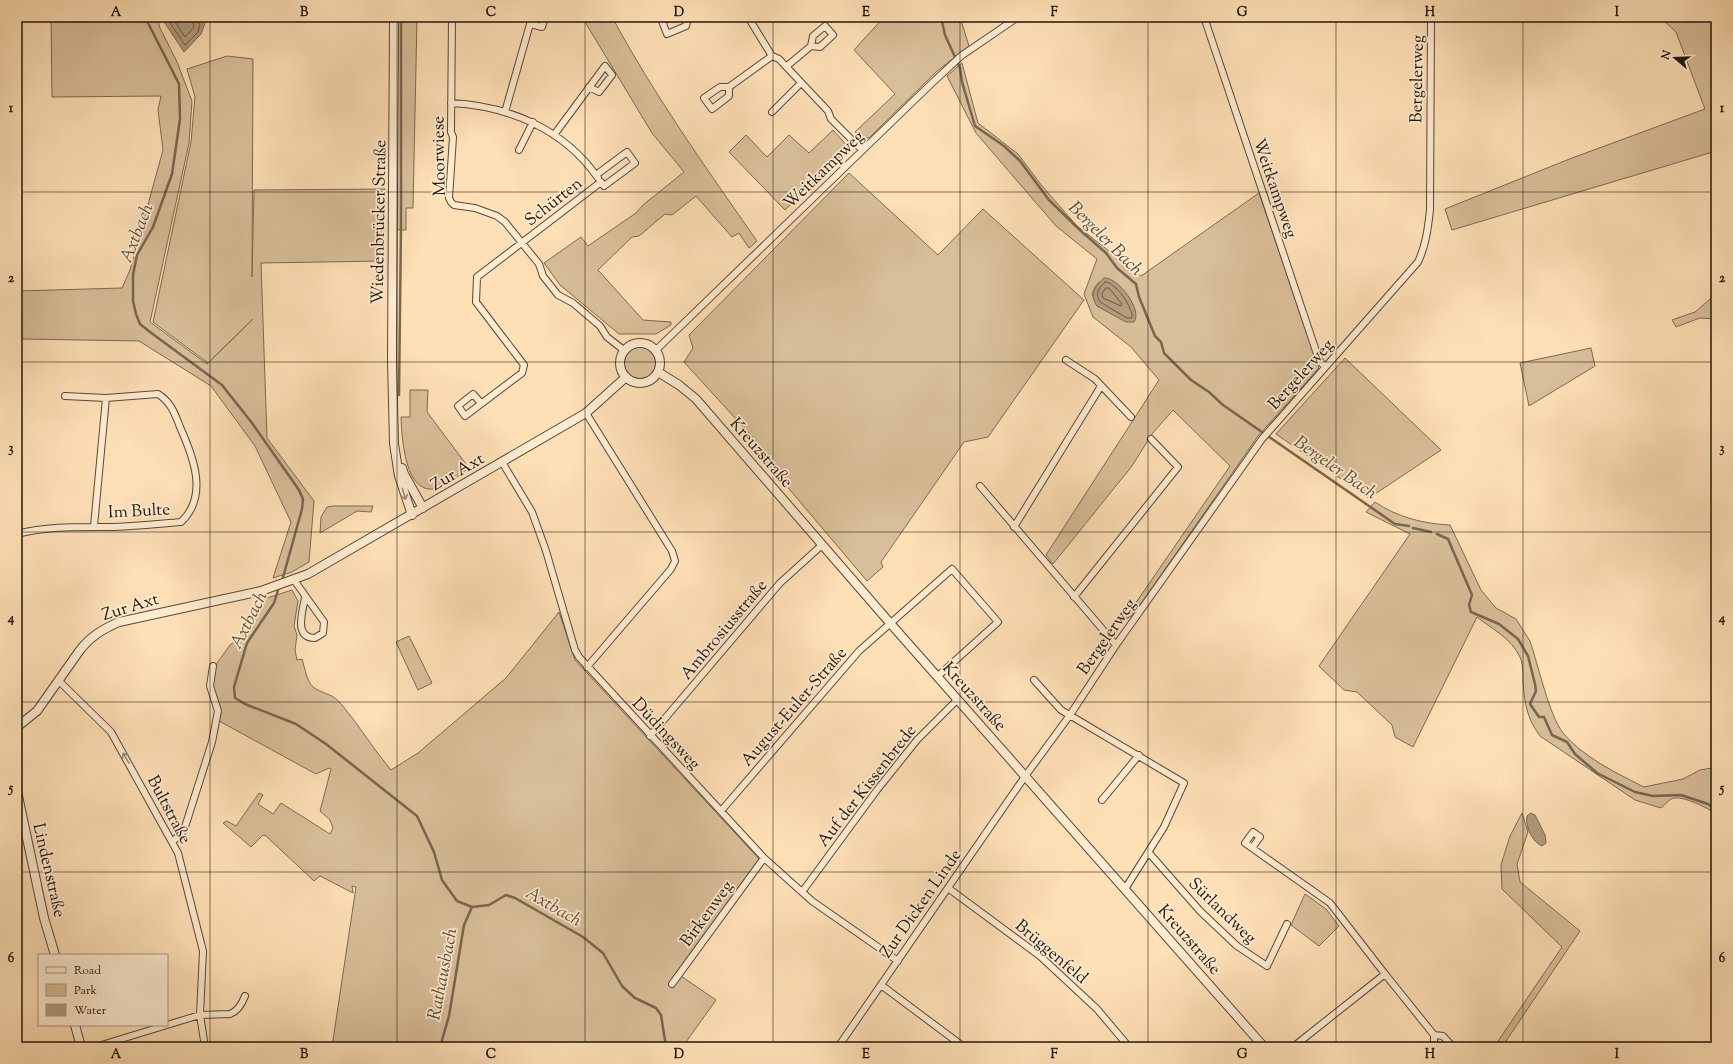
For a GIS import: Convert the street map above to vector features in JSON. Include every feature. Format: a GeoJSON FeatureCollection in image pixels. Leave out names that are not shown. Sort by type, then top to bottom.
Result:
{"type":"FeatureCollection","features":[{"type":"Feature","properties":{"kind":"street","name":"Wiedenbrücker Straße"},"geometry":{"type":"LineString","coordinates":[[394,17],[392,360],[394,444],[398,470],[412,515]]}},
{"type":"Feature","properties":{"kind":"street","name":"Moorwiese"},"geometry":{"type":"LineString","coordinates":[[452,17],[451,132],[453,138],[453,166],[449,198],[451,202],[454,205],[475,208],[497,216],[505,222],[539,264],[543,276],[558,295],[573,303],[600,326],[607,337],[625,350]]}},
{"type":"Feature","properties":{"kind":"street"},"geometry":{"type":"LineString","coordinates":[[505,112],[531,20],[542,27],[545,17]]}},
{"type":"Feature","properties":{"kind":"street"},"geometry":{"type":"LineString","coordinates":[[673,17],[662,21],[667,34],[686,26],[688,17]]}},
{"type":"Feature","properties":{"kind":"street"},"geometry":{"type":"LineString","coordinates":[[748,17],[772,56],[779,59],[787,66],[828,111],[831,119],[862,150]]}},
{"type":"Feature","properties":{"kind":"street","name":"Weitkampweg"},"geometry":{"type":"LineString","coordinates":[[655,351],[961,56],[1018,17]]}},
{"type":"Feature","properties":{"kind":"street","name":"Weitkampweg"},"geometry":{"type":"LineString","coordinates":[[1204,17],[1319,360],[1325,366]]}},
{"type":"Feature","properties":{"kind":"street","name":"Bergelerweg"},"geometry":{"type":"LineString","coordinates":[[1026,775],[1070,715],[1116,645],[1268,430],[1416,266],[1424,250],[1430,210],[1431,17]]}},
{"type":"Feature","properties":{"kind":"street"},"geometry":{"type":"LineString","coordinates":[[787,66],[811,46]]}},
{"type":"Feature","properties":{"kind":"street"},"geometry":{"type":"LineString","coordinates":[[729,87],[772,56]]}},
{"type":"Feature","properties":{"kind":"street"},"geometry":{"type":"LineString","coordinates":[[772,112],[801,83]]}},
{"type":"Feature","properties":{"kind":"street"},"geometry":{"type":"LineString","coordinates":[[554,135],[589,87]]}},
{"type":"Feature","properties":{"kind":"street","name":"Schürten"},"geometry":{"type":"LineString","coordinates":[[451,103],[476,105],[505,112],[533,122],[554,135],[575,152],[604,186],[635,163],[627,152],[596,175]]}},
{"type":"Feature","properties":{"kind":"street"},"geometry":{"type":"LineString","coordinates":[[519,150],[533,122]]}},
{"type":"Feature","properties":{"kind":"street","name":"Schürten"},"geometry":{"type":"LineString","coordinates":[[481,403],[522,373],[524,365],[476,302],[477,277],[601,182]]}},
{"type":"Feature","properties":{"kind":"street"},"geometry":{"type":"LineString","coordinates":[[637,344],[650,346],[655,351],[660,361],[658,372],[651,380],[641,383],[630,380],[626,377],[623,372],[621,361],[625,350],[637,344]]}},
{"type":"Feature","properties":{"kind":"street"},"geometry":{"type":"LineString","coordinates":[[1066,360],[1095,379],[1131,417]]}},
{"type":"Feature","properties":{"kind":"street","name":"Kreuzstraße"},"geometry":{"type":"LineString","coordinates":[[658,372],[679,385],[696,399],[890,623],[1026,775],[1264,1047]]}},
{"type":"Feature","properties":{"kind":"street","name":"Zur Axt"},"geometry":{"type":"LineString","coordinates":[[17,728],[37,711],[88,641],[96,633],[112,625],[134,618],[269,589],[318,569],[586,413],[626,377]]}},
{"type":"Feature","properties":{"kind":"street"},"geometry":{"type":"LineString","coordinates":[[1014,527],[1101,386]]}},
{"type":"Feature","properties":{"kind":"street","name":"Im Bulte"},"geometry":{"type":"LineString","coordinates":[[17,534],[38,528],[107,527],[182,522],[188,516],[195,498],[196,471],[191,452],[171,405],[166,398],[158,394],[106,398],[66,396]]}},
{"type":"Feature","properties":{"kind":"street","name":"Im Bulte"},"geometry":{"type":"LineString","coordinates":[[94,526],[106,398]]}},
{"type":"Feature","properties":{"kind":"street"},"geometry":{"type":"LineString","coordinates":[[586,413],[672,551],[675,561],[671,569],[587,666]]}},
{"type":"Feature","properties":{"kind":"street","name":"Wiedenbrücker Straße"},"geometry":{"type":"LineString","coordinates":[[394,428],[404,474],[423,508]]}},
{"type":"Feature","properties":{"kind":"street"},"geometry":{"type":"LineString","coordinates":[[1074,597],[1178,467],[1151,439]]}},
{"type":"Feature","properties":{"kind":"street","name":"Düdingsweg"},"geometry":{"type":"LineString","coordinates":[[502,462],[532,512],[546,550],[575,650],[587,666],[764,858],[802,892],[898,961]]}},
{"type":"Feature","properties":{"kind":"street"},"geometry":{"type":"LineString","coordinates":[[980,486],[1116,645]]}},
{"type":"Feature","properties":{"kind":"street","name":"Ambrosiusstraße"},"geometry":{"type":"LineString","coordinates":[[650,736],[780,583],[822,545]]}},
{"type":"Feature","properties":{"kind":"street","name":"August-Euler-Straße"},"geometry":{"type":"LineString","coordinates":[[721,811],[838,672],[859,651],[952,569],[998,622],[938,676]]}},
{"type":"Feature","properties":{"kind":"street"},"geometry":{"type":"LineString","coordinates":[[294,580],[324,622],[323,633],[315,638],[306,637],[302,633],[301,626],[305,597]]}},
{"type":"Feature","properties":{"kind":"street"},"geometry":{"type":"LineString","coordinates":[[173,841],[181,834],[185,827],[212,742],[218,712],[210,686],[213,666]]}},
{"type":"Feature","properties":{"kind":"street","name":"Bultstraße"},"geometry":{"type":"LineString","coordinates":[[60,680],[111,732],[173,841],[178,853],[202,951],[200,1015],[205,1047]]}},
{"type":"Feature","properties":{"kind":"street"},"geometry":{"type":"LineString","coordinates":[[1034,680],[1061,710],[1139,755],[1184,784],[1164,827],[1126,889]]}},
{"type":"Feature","properties":{"kind":"street","name":"Auf der Kissenbrede"},"geometry":{"type":"LineString","coordinates":[[802,892],[877,790],[912,746],[958,699]]}},
{"type":"Feature","properties":{"kind":"street"},"geometry":{"type":"LineString","coordinates":[[17,728],[17,736]]}},
{"type":"Feature","properties":{"kind":"street"},"geometry":{"type":"LineString","coordinates":[[1102,800],[1139,755]]}},
{"type":"Feature","properties":{"kind":"street","name":"Zur Dicken Linde"},"geometry":{"type":"LineString","coordinates":[[838,1047],[1026,775]]}},
{"type":"Feature","properties":{"kind":"street","name":"Lindenstraße"},"geometry":{"type":"LineString","coordinates":[[17,792],[44,918],[55,954]]}},
{"type":"Feature","properties":{"kind":"street"},"geometry":{"type":"LineString","coordinates":[[1252,848],[1330,903],[1434,1035],[1434,1044],[1437,1047]]}},
{"type":"Feature","properties":{"kind":"street","name":"Sürlandweg"},"geometry":{"type":"LineString","coordinates":[[1149,853],[1200,911],[1237,946],[1266,966],[1287,924]]}},
{"type":"Feature","properties":{"kind":"street","name":"Birkenweg"},"geometry":{"type":"LineString","coordinates":[[672,984],[764,858]]}},
{"type":"Feature","properties":{"kind":"street","name":"Brüggenfeld"},"geometry":{"type":"LineString","coordinates":[[948,888],[1010,933],[1051,966],[1097,1009],[1129,1047]]}},
{"type":"Feature","properties":{"kind":"street"},"geometry":{"type":"LineString","coordinates":[[1293,1047],[1385,974]]}},
{"type":"Feature","properties":{"kind":"street"},"geometry":{"type":"LineString","coordinates":[[881,985],[964,1047]]}},
{"type":"Feature","properties":{"kind":"street"},"geometry":{"type":"LineString","coordinates":[[168,1025],[200,1015],[234,1013],[242,1004],[244,996]]}},
{"type":"Feature","properties":{"kind":"street"},"geometry":{"type":"LineString","coordinates":[[75,1026],[81,1047]]}},
{"type":"Feature","properties":{"kind":"street"},"geometry":{"type":"LineString","coordinates":[[94,1047],[164,1026]]}},
{"type":"Feature","properties":{"kind":"street"},"geometry":{"type":"LineString","coordinates":[[1434,1035],[1444,1036],[1451,1045],[1450,1047]]}},
{"type":"Feature","properties":{"kind":"green space"},"geometry":{"type":"Polygon","coordinates":[[[51,17],[157,17],[160,28],[177,62],[192,101],[189,143],[150,322],[207,364],[253,319],[208,363],[153,322],[191,142],[195,97],[187,69],[227,56],[253,59],[252,277],[254,190],[385,189],[383,261],[261,263],[267,438],[314,501],[309,562],[292,572],[273,578],[291,522],[255,446],[211,386],[139,341],[23,339],[17,329],[17,291],[122,288],[130,270],[163,150],[158,110],[161,96],[52,97],[51,17]]]}},
{"type":"Feature","properties":{"kind":"green space"},"geometry":{"type":"Polygon","coordinates":[[[398,17],[417,17],[413,208],[406,208],[406,230],[399,230],[396,227],[398,17]]]}},
{"type":"Feature","properties":{"kind":"green space"},"geometry":{"type":"Polygon","coordinates":[[[582,17],[612,17],[645,75],[663,103],[757,241],[749,248],[739,233],[732,237],[696,196],[672,215],[665,214],[639,236],[632,237],[598,270],[643,320],[671,322],[671,325],[656,334],[619,334],[560,285],[544,263],[581,237],[588,246],[636,213],[643,205],[684,172],[652,133],[582,17]]]}},
{"type":"Feature","properties":{"kind":"green space"},"geometry":{"type":"Polygon","coordinates":[[[884,17],[960,17],[969,46],[936,72],[869,138],[861,137],[855,132],[895,94],[854,50],[884,17]]]}},
{"type":"Feature","properties":{"kind":"green space"},"geometry":{"type":"Polygon","coordinates":[[[1660,17],[1716,17],[1716,151],[1452,230],[1445,209],[1572,158],[1705,109],[1676,32],[1660,17]]]}},
{"type":"Feature","properties":{"kind":"green space"},"geometry":{"type":"Polygon","coordinates":[[[962,63],[978,123],[1018,154],[1042,186],[1077,226],[1141,276],[1259,193],[1319,368],[1258,436],[1133,615],[1124,620],[1230,466],[1173,410],[1152,434],[1132,466],[1053,564],[1046,555],[1159,380],[1131,347],[1093,317],[1084,294],[1097,259],[1056,226],[976,133],[947,76],[962,63]],[[1099,282],[1092,294],[1097,306],[1114,314],[1099,282]]]}},
{"type":"Feature","properties":{"kind":"green space"},"geometry":{"type":"Polygon","coordinates":[[[833,130],[849,148],[785,210],[729,152],[746,135],[767,157],[789,135],[809,153],[833,130]]]}},
{"type":"Feature","properties":{"kind":"green space"},"geometry":{"type":"Polygon","coordinates":[[[849,173],[938,255],[983,209],[1084,300],[988,437],[964,442],[881,562],[883,567],[867,581],[757,451],[756,441],[684,362],[693,348],[689,335],[849,173]]]}},
{"type":"Feature","properties":{"kind":"green space"},"geometry":{"type":"Polygon","coordinates":[[[1716,294],[1716,319],[1700,318],[1676,327],[1672,320],[1695,312],[1716,294]]]}},
{"type":"Feature","properties":{"kind":"green space"},"geometry":{"type":"Polygon","coordinates":[[[640,347],[651,352],[656,363],[651,374],[640,379],[629,374],[624,363],[629,352],[640,347]]]}},
{"type":"Feature","properties":{"kind":"green space"},"geometry":{"type":"Polygon","coordinates":[[[1591,348],[1595,366],[1529,406],[1520,363],[1591,348]]]}},
{"type":"Feature","properties":{"kind":"green space"},"geometry":{"type":"Polygon","coordinates":[[[1345,358],[1441,450],[1369,498],[1276,434],[1345,358]]]}},
{"type":"Feature","properties":{"kind":"green space"},"geometry":{"type":"Polygon","coordinates":[[[410,390],[428,390],[427,412],[469,468],[443,486],[430,489],[421,486],[413,478],[408,466],[403,440],[401,417],[410,417],[410,390]]]}},
{"type":"Feature","properties":{"kind":"green space"},"geometry":{"type":"Polygon","coordinates":[[[1375,502],[1392,512],[1411,519],[1450,525],[1481,590],[1496,608],[1516,619],[1530,641],[1553,714],[1563,733],[1571,742],[1600,764],[1644,787],[1683,779],[1700,770],[1712,768],[1716,776],[1716,814],[1696,803],[1684,799],[1674,798],[1661,808],[1635,800],[1540,736],[1529,717],[1527,710],[1520,657],[1512,644],[1477,617],[1413,747],[1395,737],[1392,725],[1357,692],[1344,690],[1319,666],[1410,534],[1366,512],[1375,502]]]}},
{"type":"Feature","properties":{"kind":"green space"},"geometry":{"type":"Polygon","coordinates":[[[373,506],[371,512],[357,511],[320,533],[321,517],[327,507],[373,506]]]}},
{"type":"Feature","properties":{"kind":"green space"},"geometry":{"type":"Polygon","coordinates":[[[292,590],[298,601],[294,626],[297,635],[295,650],[297,660],[302,659],[310,684],[339,701],[391,770],[418,753],[506,678],[559,612],[575,660],[759,859],[672,978],[681,976],[716,1000],[686,1042],[685,1047],[332,1047],[356,887],[352,886],[353,893],[320,876],[314,881],[266,836],[263,835],[251,847],[223,823],[227,821],[236,826],[259,793],[263,795],[258,804],[273,814],[281,803],[330,834],[333,828],[330,820],[320,811],[331,769],[329,768],[316,774],[219,721],[212,686],[215,666],[230,645],[248,631],[264,599],[292,590]]]}},
{"type":"Feature","properties":{"kind":"green space"},"geometry":{"type":"Polygon","coordinates":[[[409,636],[432,683],[418,690],[396,642],[409,636]]]}},
{"type":"Feature","properties":{"kind":"green space"},"geometry":{"type":"Polygon","coordinates":[[[1522,813],[1528,832],[1517,864],[1520,882],[1580,931],[1502,1047],[1494,1047],[1562,947],[1502,889],[1501,865],[1510,836],[1522,813]]]}},
{"type":"Feature","properties":{"kind":"green space"},"geometry":{"type":"Polygon","coordinates":[[[1305,894],[1326,909],[1339,926],[1319,946],[1291,925],[1305,894]]]}},
{"type":"Feature","properties":{"kind":"water"},"geometry":{"type":"Polygon","coordinates":[[[161,17],[199,17],[205,23],[201,34],[184,52],[161,17]]]}},
{"type":"Feature","properties":{"kind":"water"},"geometry":{"type":"Polygon","coordinates":[[[1104,278],[1110,279],[1116,283],[1128,295],[1135,310],[1136,317],[1134,322],[1126,322],[1097,306],[1093,298],[1094,290],[1104,278]]]}},
{"type":"Feature","properties":{"kind":"water"},"geometry":{"type":"Polygon","coordinates":[[[1531,813],[1535,815],[1545,835],[1546,843],[1542,846],[1535,841],[1528,829],[1527,816],[1531,813]]]}},
{"type":"Feature","properties":{"kind":"waterway","name":"Axtbach"},"geometry":{"type":"LineString","coordinates":[[145,17],[179,84],[180,119],[172,174],[153,227],[137,255],[133,275],[133,301],[136,314],[140,324],[222,385],[252,423],[299,490],[303,499],[302,509],[282,581]]}},
{"type":"Feature","properties":{"kind":"waterway"},"geometry":{"type":"LineString","coordinates":[[399,395],[401,17]]}},
{"type":"Feature","properties":{"kind":"waterway","name":"Bergeler Bach"},"geometry":{"type":"LineString","coordinates":[[941,17],[945,35],[960,68],[962,82],[975,126],[1004,146],[1020,161],[1049,200],[1106,253],[1117,268],[1136,284],[1139,297],[1155,336],[1161,342],[1164,353],[1191,380],[1209,392],[1223,405],[1395,524],[1409,526]]}},
{"type":"Feature","properties":{"kind":"waterway","name":"Bergeler Bach"},"geometry":{"type":"LineString","coordinates":[[1413,528],[1431,532]]}},
{"type":"Feature","properties":{"kind":"waterway","name":"Bergeler Bach"},"geometry":{"type":"LineString","coordinates":[[1437,534],[1448,539],[1472,595],[1469,605],[1471,612],[1499,624],[1518,639],[1528,656],[1536,691],[1530,704],[1539,717],[1544,717],[1552,735],[1567,742],[1575,754],[1597,773],[1635,792],[1653,796],[1681,795],[1708,804],[1716,810]]}},
{"type":"Feature","properties":{"kind":"waterway","name":"Axtbach"},"geometry":{"type":"LineString","coordinates":[[279,587],[274,603],[247,643],[234,687],[235,698],[245,704],[296,724],[326,744],[417,816],[434,852],[442,880],[457,901],[472,907],[489,905],[506,895],[515,898],[583,937],[603,953],[622,986],[635,998],[656,1008],[661,1015],[666,1047]]}},
{"type":"Feature","properties":{"kind":"waterway","name":"Rathausbach"},"geometry":{"type":"LineString","coordinates":[[440,1047],[449,1016],[464,925],[472,907]]}}]}
